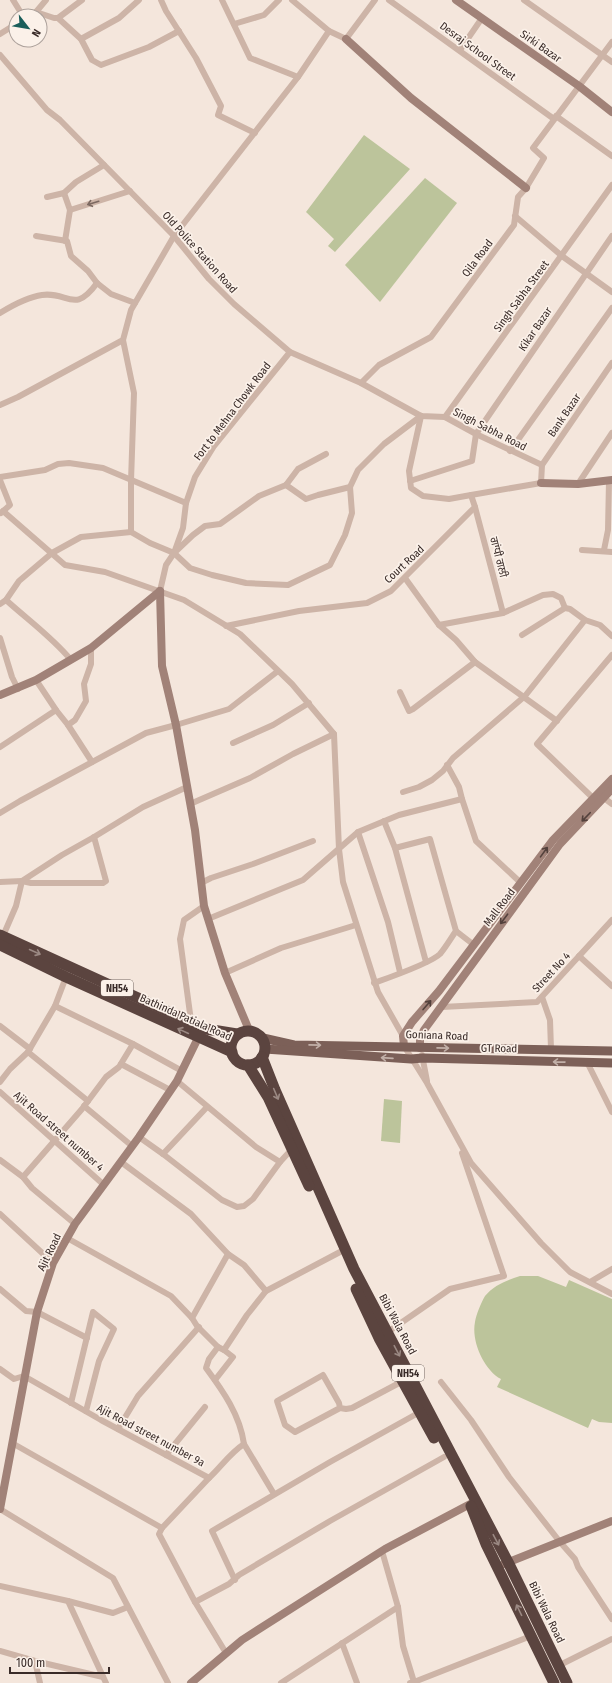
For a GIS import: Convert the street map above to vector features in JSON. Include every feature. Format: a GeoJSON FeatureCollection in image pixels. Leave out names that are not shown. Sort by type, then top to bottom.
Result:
{"type":"FeatureCollection","features":[{"type":"Feature","properties":{"kind":"highway","name":"Bathinda Patiala Road"},"geometry":{"type":"LineString","coordinates":[[1,938],[66,977],[198,1038],[232,1052]]}},
{"type":"Feature","properties":{"kind":"highway","name":"NH54"},"geometry":{"type":"LineString","coordinates":[[1,938],[191,1021],[206,1029],[237,1034],[249,1030]]}},
{"type":"Feature","properties":{"kind":"highway"},"geometry":{"type":"LineString","coordinates":[[249,1030],[259,1034],[263,1038]]}},
{"type":"Feature","properties":{"kind":"highway"},"geometry":{"type":"LineString","coordinates":[[232,1052],[232,1042],[237,1034]]}},
{"type":"Feature","properties":{"kind":"highway","name":"NH54"},"geometry":{"type":"LineString","coordinates":[[263,1038],[264,1053]]}},
{"type":"Feature","properties":{"kind":"highway","name":"NH54"},"geometry":{"type":"LineString","coordinates":[[232,1052],[238,1061],[248,1065],[268,1097],[340,1252],[383,1335],[403,1381],[444,1457],[473,1503],[498,1566],[554,1683]]}},
{"type":"Feature","properties":{"kind":"highway"},"geometry":{"type":"LineString","coordinates":[[248,1065],[253,1064],[264,1053]]}},
{"type":"Feature","properties":{"kind":"highway","name":"Bibi Wala Road"},"geometry":{"type":"LineString","coordinates":[[264,1053],[275,1090],[383,1335],[473,1503],[508,1562],[567,1683]]}},
{"type":"Feature","properties":{"kind":"main road","name":"Goniana Road"},"geometry":{"type":"LineString","coordinates":[[263,1038],[294,1045],[612,1051]]}},
{"type":"Feature","properties":{"kind":"main road","name":"GT Road"},"geometry":{"type":"LineString","coordinates":[[264,1053],[412,1060],[424,1058],[612,1063]]}},
{"type":"Feature","properties":{"kind":"street"},"geometry":{"type":"LineString","coordinates":[[39,8],[46,0]]}},
{"type":"Feature","properties":{"kind":"street"},"geometry":{"type":"LineString","coordinates":[[58,18],[82,0]]}},
{"type":"Feature","properties":{"kind":"street"},"geometry":{"type":"LineString","coordinates":[[81,39],[119,18],[139,0]]}},
{"type":"Feature","properties":{"kind":"street"},"geometry":{"type":"LineString","coordinates":[[161,0],[166,11],[196,58],[221,106],[218,115],[255,133]]}},
{"type":"Feature","properties":{"kind":"street"},"geometry":{"type":"LineString","coordinates":[[222,0],[250,58],[298,77]]}},
{"type":"Feature","properties":{"kind":"street"},"geometry":{"type":"LineString","coordinates":[[234,24],[264,15],[279,0]]}},
{"type":"Feature","properties":{"kind":"street"},"geometry":{"type":"LineString","coordinates":[[292,0],[329,31],[346,39],[411,98],[526,188]]}},
{"type":"Feature","properties":{"kind":"street"},"geometry":{"type":"LineString","coordinates":[[346,39],[375,0]]}},
{"type":"Feature","properties":{"kind":"street","name":"Desraj School Street"},"geometry":{"type":"LineString","coordinates":[[389,0],[612,156]]}},
{"type":"Feature","properties":{"kind":"street","name":"Sirki Bazar"},"geometry":{"type":"LineString","coordinates":[[456,0],[579,86],[612,112]]}},
{"type":"Feature","properties":{"kind":"street"},"geometry":{"type":"LineString","coordinates":[[524,0],[612,62]]}},
{"type":"Feature","properties":{"kind":"street"},"geometry":{"type":"LineString","coordinates":[[48,15],[58,18],[81,39],[92,60],[102,64],[149,47],[179,31]]}},
{"type":"Feature","properties":{"kind":"street"},"geometry":{"type":"LineString","coordinates":[[460,50],[482,18]]}},
{"type":"Feature","properties":{"kind":"street"},"geometry":{"type":"LineString","coordinates":[[131,532],[134,393],[122,340],[131,310],[174,236],[298,77],[329,31]]}},
{"type":"Feature","properties":{"kind":"street"},"geometry":{"type":"LineString","coordinates":[[555,117],[612,42]]}},
{"type":"Feature","properties":{"kind":"street","name":"Old Police Station Road"},"geometry":{"type":"LineString","coordinates":[[0,55],[47,110],[60,120],[174,236],[209,279],[234,304],[290,352],[361,383],[421,416]]}},
{"type":"Feature","properties":{"kind":"street","name":"Qila Road"},"geometry":{"type":"LineString","coordinates":[[361,383],[379,365],[430,337],[514,224],[518,197],[526,188],[544,158],[533,148],[555,117]]}},
{"type":"Feature","properties":{"kind":"street"},"geometry":{"type":"LineString","coordinates":[[47,198],[64,193],[76,182],[104,165]]}},
{"type":"Feature","properties":{"kind":"street","name":"Singh Sabha Street"},"geometry":{"type":"LineString","coordinates":[[446,417],[612,185]]}},
{"type":"Feature","properties":{"kind":"street"},"geometry":{"type":"LineString","coordinates":[[70,210],[130,191]]}},
{"type":"Feature","properties":{"kind":"street"},"geometry":{"type":"LineString","coordinates":[[64,193],[70,210],[65,241]]}},
{"type":"Feature","properties":{"kind":"street"},"geometry":{"type":"LineString","coordinates":[[515,216],[562,256],[612,292]]}},
{"type":"Feature","properties":{"kind":"street"},"geometry":{"type":"LineString","coordinates":[[36,236],[67,241],[71,256],[88,271],[97,283],[111,294],[135,303]]}},
{"type":"Feature","properties":{"kind":"street","name":"Kikar Bazar"},"geometry":{"type":"LineString","coordinates":[[476,434],[612,236]]}},
{"type":"Feature","properties":{"kind":"street"},"geometry":{"type":"LineString","coordinates":[[0,313],[19,301],[43,295],[77,300],[90,293],[97,283]]}},
{"type":"Feature","properties":{"kind":"street"},"geometry":{"type":"LineString","coordinates":[[510,451],[612,308]]}},
{"type":"Feature","properties":{"kind":"street"},"geometry":{"type":"LineString","coordinates":[[0,405],[18,397],[122,340]]}},
{"type":"Feature","properties":{"kind":"street","name":"Fort to Mehna Chowk Road"},"geometry":{"type":"LineString","coordinates":[[174,553],[183,528],[186,504],[194,477],[214,446],[290,352]]}},
{"type":"Feature","properties":{"kind":"street","name":"Bank Bazar"},"geometry":{"type":"LineString","coordinates":[[540,483],[542,465],[612,363]]}},
{"type":"Feature","properties":{"kind":"street"},"geometry":{"type":"LineString","coordinates":[[421,416],[409,471],[411,488],[423,496],[449,499],[540,483],[578,484],[610,481],[608,530],[604,550]]}},
{"type":"Feature","properties":{"kind":"street"},"geometry":{"type":"LineString","coordinates":[[71,660],[55,642],[3,602],[19,581],[52,553],[81,537],[131,532],[150,543],[174,553],[190,568],[246,583],[288,585],[330,566],[345,535],[352,513],[350,487],[358,470],[384,444],[421,416]]}},
{"type":"Feature","properties":{"kind":"street","name":"Singh Sabha Road"},"geometry":{"type":"LineString","coordinates":[[421,416],[446,417],[476,434],[542,465]]}},
{"type":"Feature","properties":{"kind":"street"},"geometry":{"type":"LineString","coordinates":[[578,484],[612,433]]}},
{"type":"Feature","properties":{"kind":"street"},"geometry":{"type":"LineString","coordinates":[[410,481],[472,461],[476,434]]}},
{"type":"Feature","properties":{"kind":"street"},"geometry":{"type":"LineString","coordinates":[[249,1030],[225,973],[204,906],[190,804],[176,726],[162,666],[160,591],[166,565],[174,553],[205,526],[220,524],[259,496],[286,485],[298,469],[326,454]]}},
{"type":"Feature","properties":{"kind":"street"},"geometry":{"type":"LineString","coordinates":[[186,504],[103,468],[69,463],[58,464],[45,470],[0,478],[10,505],[1,513],[66,565],[106,572],[184,600],[240,634],[309,703],[334,734],[339,849],[342,882],[374,982],[378,992],[403,1036],[404,1046],[427,1083],[471,1163],[541,1243],[570,1272],[612,1294]]}},
{"type":"Feature","properties":{"kind":"street"},"geometry":{"type":"LineString","coordinates":[[286,485],[306,499],[350,487]]}},
{"type":"Feature","properties":{"kind":"street"},"geometry":{"type":"LineString","coordinates":[[471,495],[475,507]]}},
{"type":"Feature","properties":{"kind":"street","name":"Court Road"},"geometry":{"type":"LineString","coordinates":[[226,626],[299,611],[367,603],[391,591],[475,507]]}},
{"type":"Feature","properties":{"kind":"street","name":"ਗਾਂਧੀ ਗਲੀ"},"geometry":{"type":"LineString","coordinates":[[475,507],[503,613]]}},
{"type":"Feature","properties":{"kind":"street"},"geometry":{"type":"LineString","coordinates":[[582,550],[604,550],[612,552]]}},
{"type":"Feature","properties":{"kind":"street"},"geometry":{"type":"LineString","coordinates":[[405,578],[439,625],[456,640],[475,662],[557,721]]}},
{"type":"Feature","properties":{"kind":"street"},"geometry":{"type":"LineString","coordinates":[[0,696],[36,680],[91,648],[160,591]]}},
{"type":"Feature","properties":{"kind":"street"},"geometry":{"type":"LineString","coordinates":[[439,625],[503,613],[543,595],[553,594],[561,598],[565,608]]}},
{"type":"Feature","properties":{"kind":"street"},"geometry":{"type":"LineString","coordinates":[[522,635],[565,608],[570,609],[585,620],[600,626],[612,636]]}},
{"type":"Feature","properties":{"kind":"street"},"geometry":{"type":"LineString","coordinates":[[403,792],[432,780],[453,758],[524,697],[585,620]]}},
{"type":"Feature","properties":{"kind":"street"},"geometry":{"type":"LineString","coordinates":[[0,638],[12,677],[18,689]]}},
{"type":"Feature","properties":{"kind":"street"},"geometry":{"type":"LineString","coordinates":[[68,725],[75,720],[86,701],[84,684],[91,664],[91,648]]}},
{"type":"Feature","properties":{"kind":"street"},"geometry":{"type":"LineString","coordinates":[[594,798],[537,744],[612,655]]}},
{"type":"Feature","properties":{"kind":"street"},"geometry":{"type":"LineString","coordinates":[[400,692],[409,711],[475,662]]}},
{"type":"Feature","properties":{"kind":"street"},"geometry":{"type":"LineString","coordinates":[[0,813],[146,733],[176,726],[229,709],[278,671]]}},
{"type":"Feature","properties":{"kind":"street"},"geometry":{"type":"LineString","coordinates":[[36,680],[92,762]]}},
{"type":"Feature","properties":{"kind":"street"},"geometry":{"type":"LineString","coordinates":[[233,743],[273,725],[309,703]]}},
{"type":"Feature","properties":{"kind":"street"},"geometry":{"type":"LineString","coordinates":[[0,747],[56,710]]}},
{"type":"Feature","properties":{"kind":"street"},"geometry":{"type":"LineString","coordinates":[[190,804],[250,778],[293,754],[334,734]]}},
{"type":"Feature","properties":{"kind":"street"},"geometry":{"type":"LineString","coordinates":[[447,765],[459,786],[476,841],[521,883]]}},
{"type":"Feature","properties":{"kind":"street"},"geometry":{"type":"LineString","coordinates":[[403,1036],[412,1022],[439,991],[553,840],[612,779]]}},
{"type":"Feature","properties":{"kind":"street"},"geometry":{"type":"LineString","coordinates":[[1,938],[16,906],[22,881],[62,854],[94,837],[143,807],[187,787]]}},
{"type":"Feature","properties":{"kind":"street","name":"Mall Road"},"geometry":{"type":"LineString","coordinates":[[420,1048],[420,1038],[424,1030],[481,950],[560,844],[612,789]]}},
{"type":"Feature","properties":{"kind":"street"},"geometry":{"type":"LineString","coordinates":[[604,798],[612,804]]}},
{"type":"Feature","properties":{"kind":"street"},"geometry":{"type":"LineString","coordinates":[[208,919],[303,880],[358,832],[399,815],[462,799]]}},
{"type":"Feature","properties":{"kind":"street"},"geometry":{"type":"LineString","coordinates":[[384,821],[395,848],[426,962]]}},
{"type":"Feature","properties":{"kind":"street"},"geometry":{"type":"LineString","coordinates":[[358,832],[388,922],[400,972]]}},
{"type":"Feature","properties":{"kind":"street"},"geometry":{"type":"LineString","coordinates":[[0,882],[22,881],[31,883],[102,883],[106,881],[107,878],[94,837]]}},
{"type":"Feature","properties":{"kind":"street"},"geometry":{"type":"LineString","coordinates":[[395,848],[430,840],[456,931],[474,944]]}},
{"type":"Feature","properties":{"kind":"street"},"geometry":{"type":"LineString","coordinates":[[201,883],[313,841]]}},
{"type":"Feature","properties":{"kind":"street"},"geometry":{"type":"LineString","coordinates":[[191,1021],[180,939],[184,920],[204,906]]}},
{"type":"Feature","properties":{"kind":"street","name":"Street No 4"},"geometry":{"type":"LineString","coordinates":[[442,1006],[537,1002],[612,920]]}},
{"type":"Feature","properties":{"kind":"street"},"geometry":{"type":"LineString","coordinates":[[225,973],[281,948],[356,925]]}},
{"type":"Feature","properties":{"kind":"street"},"geometry":{"type":"LineString","coordinates":[[374,982],[396,975],[426,962],[439,954],[456,931]]}},
{"type":"Feature","properties":{"kind":"street"},"geometry":{"type":"LineString","coordinates":[[579,956],[612,986]]}},
{"type":"Feature","properties":{"kind":"street"},"geometry":{"type":"LineString","coordinates":[[0,1082],[10,1069],[29,1050],[55,1006],[66,977]]}},
{"type":"Feature","properties":{"kind":"street"},"geometry":{"type":"LineString","coordinates":[[542,997],[550,1020],[551,1050]]}},
{"type":"Feature","properties":{"kind":"street"},"geometry":{"type":"LineString","coordinates":[[55,1006],[133,1044],[182,1071]]}},
{"type":"Feature","properties":{"kind":"street"},"geometry":{"type":"LineString","coordinates":[[0,1026],[88,1100]]}},
{"type":"Feature","properties":{"kind":"street","name":"Ajit Road"},"geometry":{"type":"LineString","coordinates":[[0,1509],[3,1470],[12,1443],[37,1312],[53,1264],[76,1224],[139,1137],[177,1081],[198,1038]]}},
{"type":"Feature","properties":{"kind":"street"},"geometry":{"type":"LineString","coordinates":[[23,1178],[84,1106],[106,1077],[121,1064],[133,1044]]}},
{"type":"Feature","properties":{"kind":"street"},"geometry":{"type":"LineString","coordinates":[[420,1048],[424,1058],[427,1083]]}},
{"type":"Feature","properties":{"kind":"street"},"geometry":{"type":"LineString","coordinates":[[587,1062],[612,1112]]}},
{"type":"Feature","properties":{"kind":"street"},"geometry":{"type":"LineString","coordinates":[[121,1064],[170,1090]]}},
{"type":"Feature","properties":{"kind":"street"},"geometry":{"type":"LineString","coordinates":[[177,1081],[256,1148],[280,1162]]}},
{"type":"Feature","properties":{"kind":"street","name":"Ajit Road street number 4"},"geometry":{"type":"LineString","coordinates":[[0,1092],[104,1185]]}},
{"type":"Feature","properties":{"kind":"street"},"geometry":{"type":"LineString","coordinates":[[84,1106],[132,1146]]}},
{"type":"Feature","properties":{"kind":"street"},"geometry":{"type":"LineString","coordinates":[[163,1154],[207,1107]]}},
{"type":"Feature","properties":{"kind":"street"},"geometry":{"type":"LineString","coordinates":[[139,1137],[222,1200],[237,1207],[244,1206],[253,1199],[280,1162],[292,1149]]}},
{"type":"Feature","properties":{"kind":"street"},"geometry":{"type":"LineString","coordinates":[[383,1335],[450,1289],[504,1276],[457,1137]]}},
{"type":"Feature","properties":{"kind":"street"},"geometry":{"type":"LineString","coordinates":[[0,1160],[76,1224]]}},
{"type":"Feature","properties":{"kind":"street"},"geometry":{"type":"LineString","coordinates":[[121,1162],[191,1214],[228,1254],[244,1265],[266,1291]]}},
{"type":"Feature","properties":{"kind":"street"},"geometry":{"type":"LineString","coordinates":[[0,1214],[53,1264]]}},
{"type":"Feature","properties":{"kind":"street"},"geometry":{"type":"LineString","coordinates":[[67,1238],[171,1296],[192,1318],[196,1326],[199,1327],[221,1349],[233,1357],[215,1380]]}},
{"type":"Feature","properties":{"kind":"street"},"geometry":{"type":"LineString","coordinates":[[274,1494],[244,1444],[242,1431],[232,1407],[206,1368],[209,1359],[221,1349],[266,1291],[340,1252]]}},
{"type":"Feature","properties":{"kind":"street"},"geometry":{"type":"LineString","coordinates":[[192,1318],[228,1254]]}},
{"type":"Feature","properties":{"kind":"street"},"geometry":{"type":"LineString","coordinates":[[590,1282],[612,1269]]}},
{"type":"Feature","properties":{"kind":"street"},"geometry":{"type":"LineString","coordinates":[[0,1289],[26,1311],[37,1312],[87,1338]]}},
{"type":"Feature","properties":{"kind":"street"},"geometry":{"type":"LineString","coordinates":[[70,1403],[93,1312],[114,1329],[99,1361],[86,1411]]}},
{"type":"Feature","properties":{"kind":"street"},"geometry":{"type":"LineString","coordinates":[[118,1429],[138,1396],[199,1327]]}},
{"type":"Feature","properties":{"kind":"street"},"geometry":{"type":"LineString","coordinates":[[0,1369],[14,1379],[24,1376]]}},
{"type":"Feature","properties":{"kind":"street"},"geometry":{"type":"LineString","coordinates":[[340,1408],[322,1375],[277,1401],[285,1425],[295,1432],[340,1408],[352,1408],[403,1381]]}},
{"type":"Feature","properties":{"kind":"street","name":"Ajit Road street number 9a"},"geometry":{"type":"LineString","coordinates":[[24,1376],[70,1403],[209,1478],[162,1528]]}},
{"type":"Feature","properties":{"kind":"street"},"geometry":{"type":"LineString","coordinates":[[441,1382],[471,1420],[509,1477],[575,1559],[578,1567],[612,1619]]}},
{"type":"Feature","properties":{"kind":"street"},"geometry":{"type":"LineString","coordinates":[[166,1455],[205,1407]]}},
{"type":"Feature","properties":{"kind":"street"},"geometry":{"type":"LineString","coordinates":[[235,1580],[212,1531],[274,1494],[420,1412]]}},
{"type":"Feature","properties":{"kind":"street"},"geometry":{"type":"LineString","coordinates":[[12,1443],[162,1528],[159,1534],[195,1602],[226,1653]]}},
{"type":"Feature","properties":{"kind":"street"},"geometry":{"type":"LineString","coordinates":[[209,1478],[234,1450],[244,1444]]}},
{"type":"Feature","properties":{"kind":"street"},"geometry":{"type":"LineString","coordinates":[[195,1602],[235,1580],[239,1575],[330,1521],[444,1457]]}},
{"type":"Feature","properties":{"kind":"street"},"geometry":{"type":"LineString","coordinates":[[191,1683],[242,1640],[382,1551],[473,1503]]}},
{"type":"Feature","properties":{"kind":"street"},"geometry":{"type":"LineString","coordinates":[[0,1509],[112,1578],[168,1683]]}},
{"type":"Feature","properties":{"kind":"street"},"geometry":{"type":"LineString","coordinates":[[498,1566],[612,1521]]}},
{"type":"Feature","properties":{"kind":"street"},"geometry":{"type":"LineString","coordinates":[[382,1551],[398,1607],[404,1646],[413,1683],[531,1636]]}},
{"type":"Feature","properties":{"kind":"street"},"geometry":{"type":"LineString","coordinates":[[0,1586],[114,1613],[128,1607]]}},
{"type":"Feature","properties":{"kind":"street"},"geometry":{"type":"LineString","coordinates":[[68,1601],[106,1683]]}},
{"type":"Feature","properties":{"kind":"street"},"geometry":{"type":"LineString","coordinates":[[281,1683],[398,1607]]}},
{"type":"Feature","properties":{"kind":"street"},"geometry":{"type":"LineString","coordinates":[[558,1666],[612,1639]]}},
{"type":"Feature","properties":{"kind":"street"},"geometry":{"type":"LineString","coordinates":[[342,1644],[357,1683]]}},
{"type":"Feature","properties":{"kind":"street"},"geometry":{"type":"LineString","coordinates":[[0,1651],[103,1677]]}},
{"type":"Feature","properties":{"kind":"street"},"geometry":{"type":"LineString","coordinates":[[35,1661],[40,1683]]}},
{"type":"Feature","properties":{"kind":"green space"},"geometry":{"type":"Polygon","coordinates":[[[364,135],[410,169],[335,252],[328,246],[334,239],[306,212],[364,135]]]}},
{"type":"Feature","properties":{"kind":"green space"},"geometry":{"type":"Polygon","coordinates":[[[425,178],[457,203],[380,302],[345,265],[425,178]]]}},
{"type":"Feature","properties":{"kind":"green space"},"geometry":{"type":"Polygon","coordinates":[[[384,1099],[402,1101],[400,1143],[381,1141],[384,1099]]]}},
{"type":"Feature","properties":{"kind":"green space"},"geometry":{"type":"Polygon","coordinates":[[[520,1276],[538,1276],[566,1287],[569,1280],[612,1299],[612,1423],[599,1422],[592,1419],[588,1428],[497,1387],[501,1379],[489,1369],[477,1346],[474,1330],[476,1319],[485,1296],[492,1289],[501,1283],[520,1276]]]}}]}
